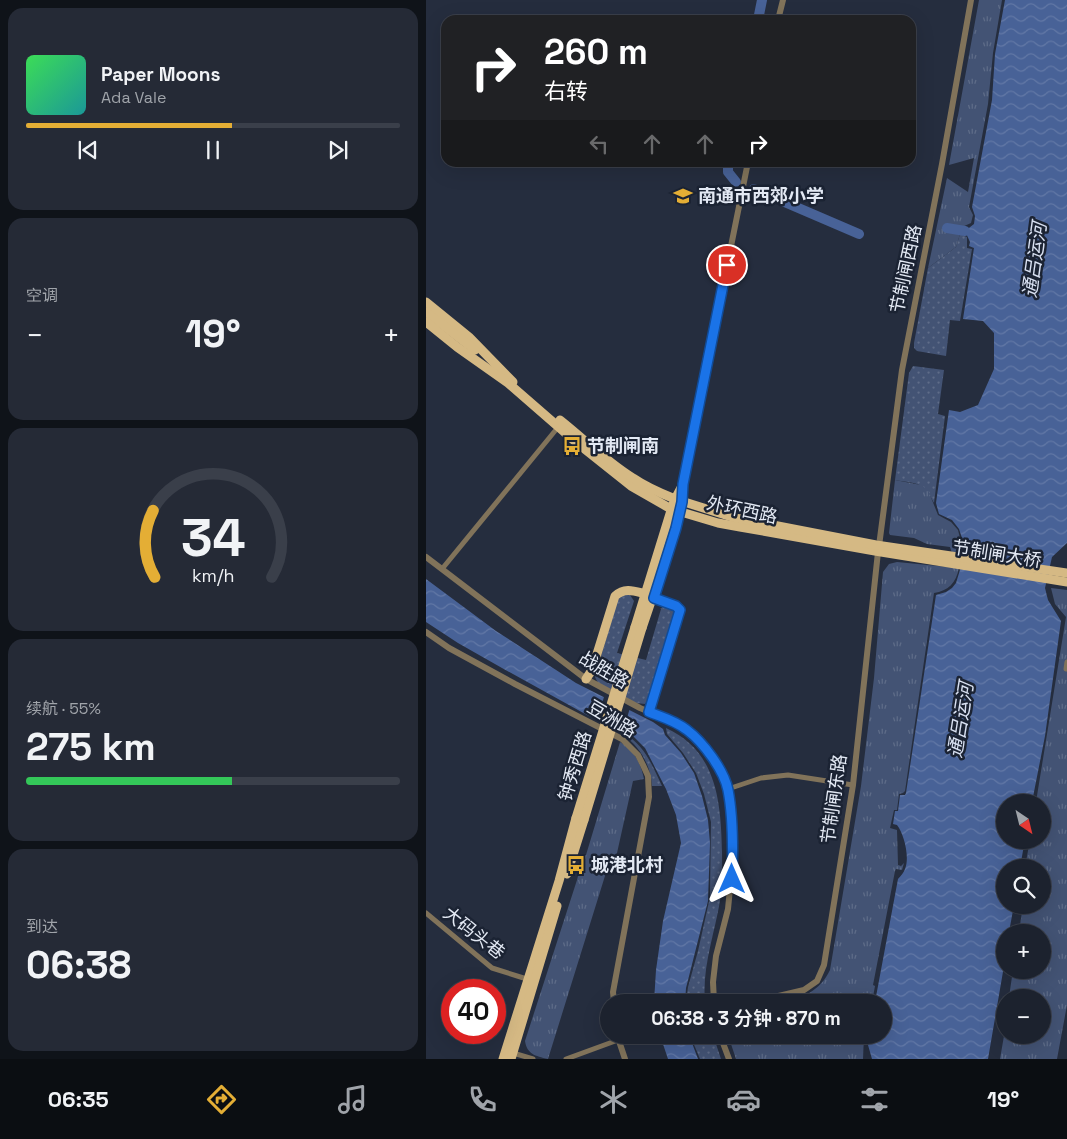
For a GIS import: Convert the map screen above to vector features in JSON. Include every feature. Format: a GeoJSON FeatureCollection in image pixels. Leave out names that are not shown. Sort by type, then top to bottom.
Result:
{"type":"FeatureCollection","features":[{"type":"Feature","properties":{"kind":"main road","name":"外环西路"},"geometry":{"type":"LineString","coordinates":[[426,302],[469,338],[510,382],[559,426],[631,486],[655,501],[677,505],[740,527],[922,555]]}},
{"type":"Feature","properties":{"kind":"main road","name":"外环西路"},"geometry":{"type":"LineString","coordinates":[[426,312],[469,349],[625,473],[677,505]]}},
{"type":"Feature","properties":{"kind":"main road","name":"外环西路"},"geometry":{"type":"LineString","coordinates":[[427,326],[510,382]]}},
{"type":"Feature","properties":{"kind":"main road"},"geometry":{"type":"LineString","coordinates":[[677,505],[683,484]]}},
{"type":"Feature","properties":{"kind":"main road","name":"钟秀西路"},"geometry":{"type":"LineString","coordinates":[[512,1056],[559,881],[677,505]]}},
{"type":"Feature","properties":{"kind":"main road","name":"节制闸大桥"},"geometry":{"type":"LineString","coordinates":[[922,555],[1067,573]]}},
{"type":"Feature","properties":{"kind":"main road","name":"节制闸大桥"},"geometry":{"type":"LineString","coordinates":[[922,555],[1067,582]]}},
{"type":"Feature","properties":{"kind":"main road"},"geometry":{"type":"LineString","coordinates":[[586,679],[592,670],[615,596],[620,591],[627,590],[650,596],[676,606],[680,610],[649,712]]}},
{"type":"Feature","properties":{"kind":"main road","name":"钟秀西路"},"geometry":{"type":"LineString","coordinates":[[503,1059],[532,980]]}},
{"type":"Feature","properties":{"kind":"street"},"geometry":{"type":"LineString","coordinates":[[779,15],[782,0]]}},
{"type":"Feature","properties":{"kind":"street","name":"节制闸西路"},"geometry":{"type":"LineString","coordinates":[[878,549],[902,370],[942,164],[971,0]]}},
{"type":"Feature","properties":{"kind":"street"},"geometry":{"type":"LineString","coordinates":[[683,484],[747,167]]}},
{"type":"Feature","properties":{"kind":"street"},"geometry":{"type":"LineString","coordinates":[[442,569],[559,426]]}},
{"type":"Feature","properties":{"kind":"street","name":"节制闸东路"},"geometry":{"type":"LineString","coordinates":[[787,994],[804,990],[817,980],[824,965],[853,785],[878,549]]}},
{"type":"Feature","properties":{"kind":"street","name":"战胜路"},"geometry":{"type":"LineString","coordinates":[[426,557],[586,679],[688,730],[711,756],[728,789],[731,830],[731,889],[728,910],[716,956],[714,994]]}},
{"type":"Feature","properties":{"kind":"street","name":"豆洲路"},"geometry":{"type":"LineString","coordinates":[[426,632],[449,648],[622,739],[638,755],[644,765],[648,776],[649,797],[613,994]]}},
{"type":"Feature","properties":{"kind":"street"},"geometry":{"type":"LineString","coordinates":[[1066,669],[1067,662]]}},
{"type":"Feature","properties":{"kind":"street"},"geometry":{"type":"LineString","coordinates":[[728,789],[761,778],[788,775],[853,785]]}},
{"type":"Feature","properties":{"kind":"street","name":"大码头巷"},"geometry":{"type":"LineString","coordinates":[[426,912],[492,968],[532,980]]}},
{"type":"Feature","properties":{"kind":"street"},"geometry":{"type":"LineString","coordinates":[[566,1059],[603,1044]]}},
{"type":"Feature","properties":{"kind":"street"},"geometry":{"type":"LineString","coordinates":[[620,1044],[625,1059]]}},
{"type":"Feature","properties":{"kind":"street"},"geometry":{"type":"LineString","coordinates":[[723,1044],[729,1059]]}},
{"type":"Feature","properties":{"kind":"street"},"geometry":{"type":"LineString","coordinates":[[512,1056],[533,1059]]}},
{"type":"Feature","properties":{"kind":"green space"},"geometry":{"type":"Polygon","coordinates":[[[979,0],[1002,0],[993,53],[988,104],[969,207],[973,215],[971,223],[962,227],[945,226],[944,229],[960,234],[956,247],[928,268],[947,178],[968,192],[974,158],[949,165],[979,0]]]}},
{"type":"Feature","properties":{"kind":"green space"},"geometry":{"type":"Polygon","coordinates":[[[960,234],[967,237],[967,248],[972,249],[960,321],[950,320],[946,356],[917,351],[914,348],[914,343],[928,268],[956,247],[960,234]]]}},
{"type":"Feature","properties":{"kind":"green space"},"geometry":{"type":"Polygon","coordinates":[[[913,366],[944,370],[938,414],[945,416],[934,503],[923,487],[915,483],[895,480],[909,373],[913,366]]]}},
{"type":"Feature","properties":{"kind":"green space"},"geometry":{"type":"Polygon","coordinates":[[[895,480],[921,485],[928,490],[938,515],[951,522],[958,530],[964,554],[952,553],[950,547],[927,544],[914,538],[890,535],[895,480]]]}},
{"type":"Feature","properties":{"kind":"green space"},"geometry":{"type":"Polygon","coordinates":[[[897,562],[959,568],[956,578],[951,585],[934,593],[905,791],[899,794],[897,810],[894,810],[890,828],[897,830],[898,865],[901,866],[904,863],[902,870],[896,869],[895,871],[873,985],[875,986],[874,994],[807,994],[821,983],[830,970],[861,786],[874,678],[883,572],[889,564],[897,562]]]}},
{"type":"Feature","properties":{"kind":"green space"},"geometry":{"type":"Polygon","coordinates":[[[1051,588],[1067,590],[1067,1005],[1057,1059],[1000,1059],[1003,1044],[1051,1044],[1051,989],[1010,989],[1012,979],[1051,979],[1051,924],[1020,924],[1022,914],[1051,914],[1051,859],[1026,859],[1028,849],[1051,849],[1051,794],[1037,794],[1066,617],[1055,604],[1051,588]]]}},
{"type":"Feature","properties":{"kind":"green space"},"geometry":{"type":"Polygon","coordinates":[[[623,594],[630,595],[634,601],[617,653],[646,660],[660,609],[664,606],[675,610],[649,699],[645,704],[636,703],[598,683],[595,677],[618,598],[623,594]]]}},
{"type":"Feature","properties":{"kind":"green space"},"geometry":{"type":"Polygon","coordinates":[[[666,728],[683,738],[696,750],[706,764],[713,780],[720,815],[722,889],[705,976],[705,994],[687,994],[710,897],[711,822],[704,794],[696,773],[683,753],[667,734],[666,728]]]}},
{"type":"Feature","properties":{"kind":"green space"},"geometry":{"type":"Polygon","coordinates":[[[623,733],[637,743],[651,763],[662,786],[652,786],[647,764],[635,745],[623,733]]]}},
{"type":"Feature","properties":{"kind":"green space"},"geometry":{"type":"Polygon","coordinates":[[[620,742],[636,758],[644,779],[633,781],[615,862],[609,863],[548,1059],[539,1057],[530,1052],[525,1041],[583,856],[586,855],[620,742]]]}},
{"type":"Feature","properties":{"kind":"green space"},"geometry":{"type":"Polygon","coordinates":[[[694,1044],[716,1044],[721,1059],[700,1059],[694,1044]]]}},
{"type":"Feature","properties":{"kind":"green space"},"geometry":{"type":"Polygon","coordinates":[[[731,1044],[864,1044],[863,1059],[736,1059],[731,1044]]]}},
{"type":"Feature","properties":{"kind":"water","name":"通吕运河"},"geometry":{"type":"Polygon","coordinates":[[[1005,0],[1067,0],[1067,543],[1052,557],[1045,588],[1048,600],[1061,621],[1045,736],[1034,794],[996,794],[996,849],[1023,849],[1021,859],[996,859],[996,914],[1012,914],[1010,924],[996,924],[996,979],[1002,979],[1000,989],[996,989],[996,1012],[988,1059],[872,1059],[868,1044],[892,1044],[892,994],[876,994],[898,879],[904,871],[907,858],[900,829],[897,825],[893,824],[895,811],[898,811],[900,795],[905,795],[906,793],[936,595],[946,592],[956,583],[966,550],[959,529],[952,520],[939,514],[936,503],[949,410],[960,412],[978,405],[994,369],[994,333],[983,321],[963,319],[974,248],[969,246],[970,242],[965,231],[974,224],[975,216],[972,207],[992,100],[995,54],[1005,0]]]}},
{"type":"Feature","properties":{"kind":"water"},"geometry":{"type":"Polygon","coordinates":[[[426,579],[496,631],[576,683],[653,722],[663,729],[665,735],[681,753],[694,773],[702,796],[708,820],[710,843],[708,901],[686,994],[654,994],[663,921],[681,843],[676,815],[666,789],[645,748],[633,736],[587,715],[458,643],[426,622],[426,579]]]}},
{"type":"Feature","properties":{"kind":"water"},"geometry":{"type":"Polygon","coordinates":[[[663,1044],[692,1044],[698,1059],[668,1059],[663,1044]]]}},
{"type":"Feature","properties":{"kind":"pier"},"geometry":{"type":"Polygon","coordinates":[[[605,694],[630,708],[622,734],[596,722],[605,694]]]}},
{"type":"Feature","properties":{"kind":"waterway"},"geometry":{"type":"LineString","coordinates":[[759,15],[762,0]]}},
{"type":"Feature","properties":{"kind":"waterway"},"geometry":{"type":"LineString","coordinates":[[728,167],[728,172],[736,182]]}},
{"type":"Feature","properties":{"kind":"waterway"},"geometry":{"type":"LineString","coordinates":[[754,189],[859,234]]}},
{"type":"Feature","properties":{"kind":"waterway"},"geometry":{"type":"LineString","coordinates":[[947,228],[965,231]]}},
{"type":"Feature","properties":{"kind":"place","name":"南通市西郊小学"},"geometry":{"type":"Point","coordinates":[683,196]}},
{"type":"Feature","properties":{"kind":"place","name":"节制闸南"},"geometry":{"type":"Point","coordinates":[572,446]}},
{"type":"Feature","properties":{"kind":"place","name":"城港北村"},"geometry":{"type":"Point","coordinates":[576,865]}},
{"type":"Feature","properties":{"kind":"route"},"geometry":{"type":"LineString","coordinates":[[727,265],[683,484],[680,512],[654,598],[676,606],[680,610],[649,712],[688,730],[711,756],[721,772],[728,789],[732,879]]}}]}
